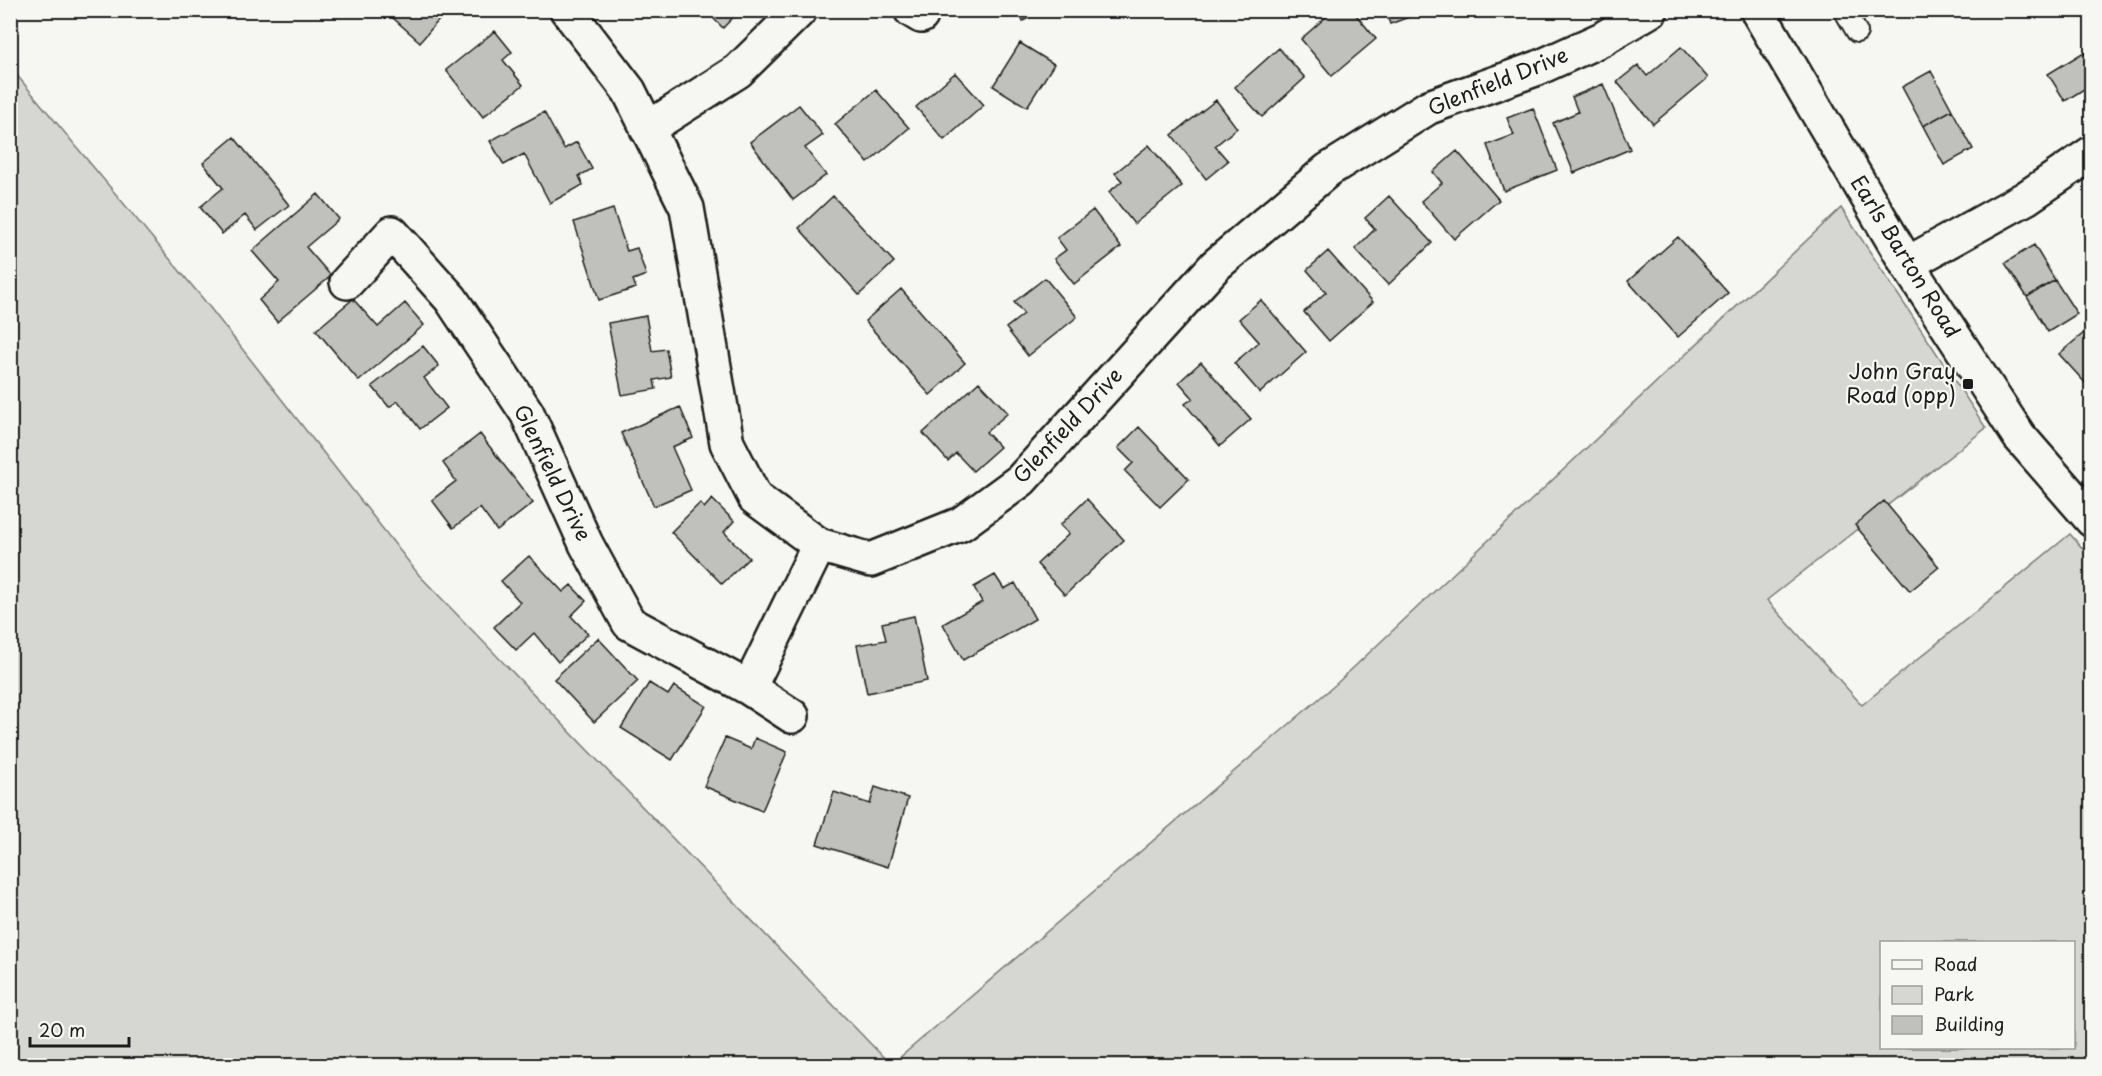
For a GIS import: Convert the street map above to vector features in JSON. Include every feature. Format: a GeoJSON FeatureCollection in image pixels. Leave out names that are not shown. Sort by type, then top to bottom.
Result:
{"type":"FeatureCollection","features":[{"type":"Feature","properties":{"kind":"street","name":"Glenfield Drive"},"geometry":{"type":"LineString","coordinates":[[567,10],[629,91],[687,208],[727,443],[755,498],[819,545],[871,560],[961,524],[1021,480],[1216,265],[1328,170],[1429,107],[1538,68],[1602,39],[1651,10]]}},
{"type":"Feature","properties":{"kind":"street"},"geometry":{"type":"LineString","coordinates":[[647,129],[738,71],[800,10]]}},
{"type":"Feature","properties":{"kind":"street","name":"Earls Barton Road"},"geometry":{"type":"LineString","coordinates":[[1757,10],[1907,264],[2019,436],[2091,520]]}},
{"type":"Feature","properties":{"kind":"street"},"geometry":{"type":"LineString","coordinates":[[1907,264],[2026,198],[2091,153]]}},
{"type":"Feature","properties":{"kind":"street","name":"Glenfield Drive"},"geometry":{"type":"LineString","coordinates":[[347,282],[392,233],[451,299],[526,413],[586,544],[629,623],[749,688],[792,716]]}},
{"type":"Feature","properties":{"kind":"street"},"geometry":{"type":"LineString","coordinates":[[749,688],[819,545]]}},
{"type":"Feature","properties":{"kind":"lane"},"geometry":{"type":"LineString","coordinates":[[1844,10],[1857,32]]}},
{"type":"Feature","properties":{"kind":"green space"},"geometry":{"type":"Polygon","coordinates":[[[10,67],[204,300],[419,575],[891,1065],[11,1065],[10,67]]]}},
{"type":"Feature","properties":{"kind":"green space"},"geometry":{"type":"Polygon","coordinates":[[[1841,208],[1986,428],[1767,600],[1862,705],[2070,534],[2091,558],[2091,1065],[891,1065],[1335,685],[1841,208]]]}},
{"type":"Feature","properties":{"kind":"building"},"geometry":{"type":"Polygon","coordinates":[[[384,10],[442,10],[445,13],[420,42],[384,10]]]}},
{"type":"Feature","properties":{"kind":"building"},"geometry":{"type":"Polygon","coordinates":[[[705,10],[740,10],[723,28],[705,10]]]}},
{"type":"Feature","properties":{"kind":"building"},"geometry":{"type":"Polygon","coordinates":[[[1018,10],[1044,10],[1023,21],[1018,10]]]}},
{"type":"Feature","properties":{"kind":"building"},"geometry":{"type":"Polygon","coordinates":[[[1334,10],[1352,10],[1376,39],[1332,76],[1301,39],[1334,10]]]}},
{"type":"Feature","properties":{"kind":"building"},"geometry":{"type":"Polygon","coordinates":[[[1385,10],[1428,10],[1390,24],[1385,10]]]}},
{"type":"Feature","properties":{"kind":"building"},"geometry":{"type":"Polygon","coordinates":[[[495,31],[512,52],[503,60],[523,85],[483,117],[446,70],[495,31]]]}},
{"type":"Feature","properties":{"kind":"building"},"geometry":{"type":"Polygon","coordinates":[[[1020,43],[1054,64],[1027,107],[993,86],[1020,43]]]}},
{"type":"Feature","properties":{"kind":"building"},"geometry":{"type":"Polygon","coordinates":[[[1681,47],[1708,78],[1653,124],[1617,82],[1638,65],[1647,76],[1681,47]]]}},
{"type":"Feature","properties":{"kind":"building"},"geometry":{"type":"Polygon","coordinates":[[[1279,48],[1305,78],[1262,117],[1235,87],[1279,48]]]}},
{"type":"Feature","properties":{"kind":"building"},"geometry":{"type":"Polygon","coordinates":[[[2084,52],[2092,65],[2092,84],[2065,101],[2048,74],[2084,52]]]}},
{"type":"Feature","properties":{"kind":"building"},"geometry":{"type":"Polygon","coordinates":[[[1931,71],[1952,110],[1923,126],[1902,87],[1931,71]]]}},
{"type":"Feature","properties":{"kind":"building"},"geometry":{"type":"Polygon","coordinates":[[[955,73],[984,105],[944,140],[916,107],[955,73]]]}},
{"type":"Feature","properties":{"kind":"building"},"geometry":{"type":"Polygon","coordinates":[[[1603,84],[1630,149],[1574,173],[1553,123],[1578,112],[1572,97],[1603,84]]]}},
{"type":"Feature","properties":{"kind":"building"},"geometry":{"type":"Polygon","coordinates":[[[876,90],[909,128],[868,163],[835,124],[876,90]]]}},
{"type":"Feature","properties":{"kind":"building"},"geometry":{"type":"Polygon","coordinates":[[[1216,100],[1237,128],[1215,146],[1228,161],[1206,179],[1172,135],[1216,100]]]}},
{"type":"Feature","properties":{"kind":"building"},"geometry":{"type":"Polygon","coordinates":[[[799,105],[823,135],[805,148],[826,175],[793,200],[750,142],[799,105]]]}},
{"type":"Feature","properties":{"kind":"building"},"geometry":{"type":"Polygon","coordinates":[[[1533,108],[1557,170],[1504,191],[1487,145],[1514,135],[1507,118],[1533,108]]]}},
{"type":"Feature","properties":{"kind":"building"},"geometry":{"type":"Polygon","coordinates":[[[1952,110],[1973,149],[1944,165],[1923,126],[1952,110]]]}},
{"type":"Feature","properties":{"kind":"building"},"geometry":{"type":"Polygon","coordinates":[[[544,112],[564,149],[577,142],[592,169],[579,176],[583,185],[550,203],[524,154],[504,165],[490,141],[544,112]]]}},
{"type":"Feature","properties":{"kind":"building"},"geometry":{"type":"Polygon","coordinates":[[[234,137],[289,205],[257,230],[245,215],[222,234],[200,207],[223,188],[203,163],[234,137]]]}},
{"type":"Feature","properties":{"kind":"building"},"geometry":{"type":"Polygon","coordinates":[[[1149,145],[1182,186],[1134,224],[1109,192],[1122,181],[1115,173],[1149,145]]]}},
{"type":"Feature","properties":{"kind":"building"},"geometry":{"type":"Polygon","coordinates":[[[1457,151],[1499,200],[1454,239],[1421,201],[1442,183],[1433,172],[1457,151]]]}},
{"type":"Feature","properties":{"kind":"building"},"geometry":{"type":"Polygon","coordinates":[[[318,194],[339,219],[306,247],[331,276],[277,322],[259,300],[279,282],[252,251],[318,194]]]}},
{"type":"Feature","properties":{"kind":"building"},"geometry":{"type":"Polygon","coordinates":[[[833,196],[894,262],[859,295],[799,228],[833,196]]]}},
{"type":"Feature","properties":{"kind":"building"},"geometry":{"type":"Polygon","coordinates":[[[1389,196],[1432,243],[1388,285],[1355,249],[1375,229],[1365,218],[1389,196]]]}},
{"type":"Feature","properties":{"kind":"building"},"geometry":{"type":"Polygon","coordinates":[[[613,209],[627,251],[637,248],[646,275],[633,280],[636,288],[599,300],[574,222],[613,209]]]}},
{"type":"Feature","properties":{"kind":"building"},"geometry":{"type":"Polygon","coordinates":[[[1093,210],[1121,247],[1074,284],[1054,259],[1066,250],[1057,238],[1093,210]]]}},
{"type":"Feature","properties":{"kind":"building"},"geometry":{"type":"Polygon","coordinates":[[[1678,237],[1728,293],[1678,337],[1628,281],[1678,237]]]}},
{"type":"Feature","properties":{"kind":"building"},"geometry":{"type":"Polygon","coordinates":[[[2034,245],[2055,280],[2027,297],[2005,263],[2034,245]]]}},
{"type":"Feature","properties":{"kind":"building"},"geometry":{"type":"Polygon","coordinates":[[[1328,251],[1373,302],[1329,341],[1304,312],[1326,292],[1307,270],[1328,251]]]}},
{"type":"Feature","properties":{"kind":"building"},"geometry":{"type":"Polygon","coordinates":[[[1045,278],[1077,317],[1028,356],[1006,328],[1024,314],[1014,302],[1045,278]]]}},
{"type":"Feature","properties":{"kind":"building"},"geometry":{"type":"Polygon","coordinates":[[[2055,280],[2077,314],[2048,332],[2027,297],[2055,280]]]}},
{"type":"Feature","properties":{"kind":"building"},"geometry":{"type":"Polygon","coordinates":[[[901,289],[965,363],[930,395],[865,321],[901,289]]]}},
{"type":"Feature","properties":{"kind":"building"},"geometry":{"type":"Polygon","coordinates":[[[353,299],[378,327],[405,303],[424,325],[359,381],[316,330],[353,299]]]}},
{"type":"Feature","properties":{"kind":"building"},"geometry":{"type":"Polygon","coordinates":[[[1261,300],[1306,352],[1260,393],[1234,363],[1259,342],[1239,319],[1261,300]]]}},
{"type":"Feature","properties":{"kind":"building"},"geometry":{"type":"Polygon","coordinates":[[[646,316],[652,351],[666,349],[671,377],[654,380],[656,389],[622,395],[608,323],[646,316]]]}},
{"type":"Feature","properties":{"kind":"building"},"geometry":{"type":"Polygon","coordinates":[[[2085,332],[2092,339],[2092,383],[2088,386],[2059,354],[2085,332]]]}},
{"type":"Feature","properties":{"kind":"building"},"geometry":{"type":"Polygon","coordinates":[[[423,346],[439,366],[424,378],[447,408],[420,429],[398,401],[389,407],[372,386],[423,346]]]}},
{"type":"Feature","properties":{"kind":"building"},"geometry":{"type":"Polygon","coordinates":[[[1201,362],[1251,419],[1220,446],[1185,404],[1193,398],[1179,382],[1201,362]]]}},
{"type":"Feature","properties":{"kind":"building"},"geometry":{"type":"Polygon","coordinates":[[[979,382],[1008,413],[986,432],[1000,447],[973,471],[956,453],[948,461],[923,433],[979,382]]]}},
{"type":"Feature","properties":{"kind":"building"},"geometry":{"type":"Polygon","coordinates":[[[680,407],[693,438],[672,447],[691,490],[654,506],[621,433],[680,407]]]}},
{"type":"Feature","properties":{"kind":"building"},"geometry":{"type":"Polygon","coordinates":[[[1139,427],[1189,479],[1160,507],[1125,471],[1133,463],[1118,448],[1139,427]]]}},
{"type":"Feature","properties":{"kind":"building"},"geometry":{"type":"Polygon","coordinates":[[[480,434],[533,503],[497,531],[480,508],[453,528],[432,500],[456,481],[443,463],[480,434]]]}},
{"type":"Feature","properties":{"kind":"building"},"geometry":{"type":"Polygon","coordinates":[[[712,499],[734,521],[724,532],[749,558],[722,584],[671,532],[700,503],[704,508],[712,499]]]}},
{"type":"Feature","properties":{"kind":"building"},"geometry":{"type":"Polygon","coordinates":[[[1087,499],[1124,540],[1065,595],[1037,564],[1069,534],[1060,525],[1087,499]]]}},
{"type":"Feature","properties":{"kind":"building"},"geometry":{"type":"Polygon","coordinates":[[[1884,501],[1939,567],[1910,591],[1855,525],[1884,501]]]}},
{"type":"Feature","properties":{"kind":"building"},"geometry":{"type":"Polygon","coordinates":[[[529,556],[563,592],[571,585],[586,601],[571,616],[588,634],[558,662],[534,633],[516,650],[494,627],[520,602],[501,581],[529,556]]]}},
{"type":"Feature","properties":{"kind":"building"},"geometry":{"type":"Polygon","coordinates":[[[995,575],[1004,589],[1015,583],[1035,619],[963,660],[943,624],[982,602],[974,587],[995,575]]]}},
{"type":"Feature","properties":{"kind":"building"},"geometry":{"type":"Polygon","coordinates":[[[914,616],[927,681],[867,693],[857,645],[886,640],[882,623],[914,616]]]}},
{"type":"Feature","properties":{"kind":"building"},"geometry":{"type":"Polygon","coordinates":[[[598,638],[638,681],[594,722],[554,679],[598,638]]]}},
{"type":"Feature","properties":{"kind":"building"},"geometry":{"type":"Polygon","coordinates":[[[649,683],[668,695],[674,686],[706,706],[672,760],[621,728],[649,683]]]}},
{"type":"Feature","properties":{"kind":"building"},"geometry":{"type":"Polygon","coordinates":[[[725,738],[751,749],[755,738],[787,752],[762,811],[704,786],[725,738]]]}},
{"type":"Feature","properties":{"kind":"building"},"geometry":{"type":"Polygon","coordinates":[[[875,787],[908,798],[888,867],[817,844],[834,792],[870,804],[875,787]]]}},
{"type":"Feature","properties":{"kind":"place","name":"John Gray Road (opp)"},"geometry":{"type":"Point","coordinates":[1968,384]}}]}
